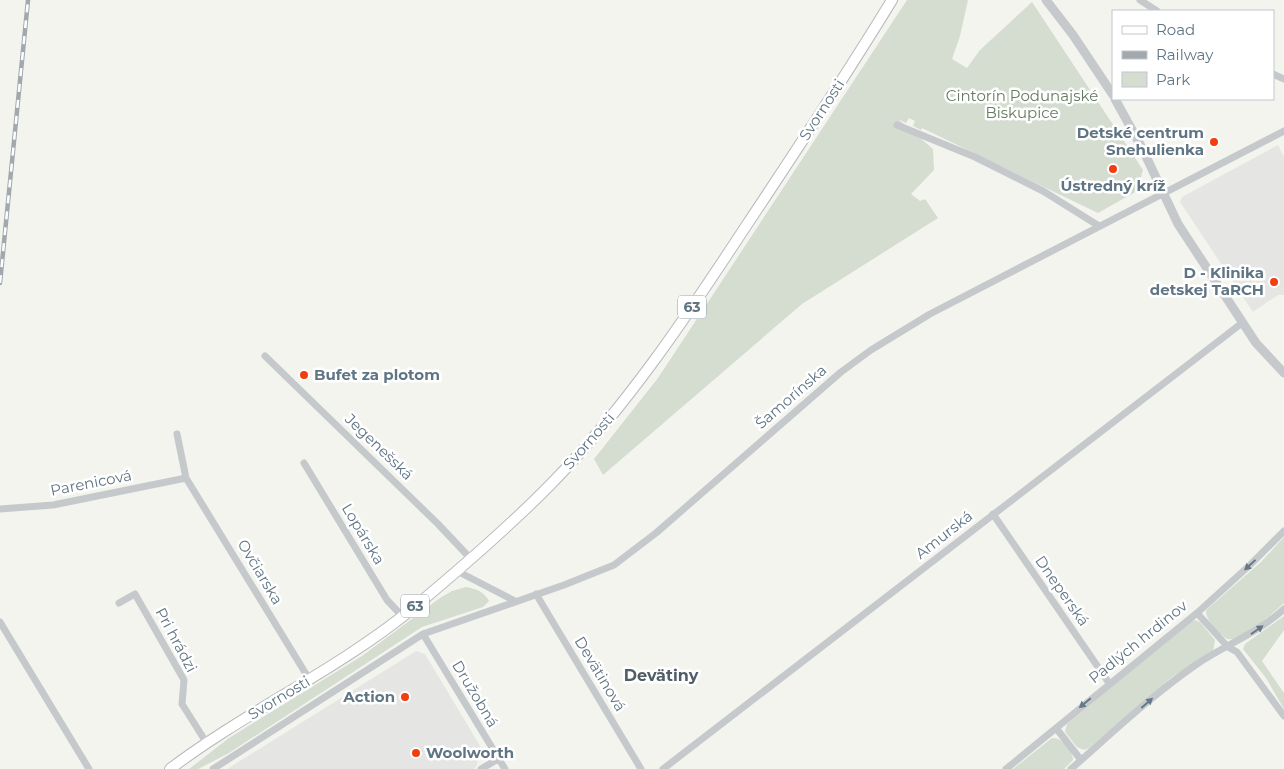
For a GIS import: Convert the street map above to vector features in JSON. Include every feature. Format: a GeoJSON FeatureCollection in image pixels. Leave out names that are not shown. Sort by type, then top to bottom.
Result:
{"type":"FeatureCollection","features":[{"type":"Feature","properties":{"kind":"main road","name":"Svornosti"},"geometry":{"type":"LineString","coordinates":[[170,769],[206,742],[306,682],[402,616],[471,559],[553,482],[607,422],[649,368],[784,170],[892,0]]}},
{"type":"Feature","properties":{"kind":"street"},"geometry":{"type":"LineString","coordinates":[[1046,0],[1073,35],[1112,94]]}},
{"type":"Feature","properties":{"kind":"street"},"geometry":{"type":"LineString","coordinates":[[1140,0],[1155,10]]}},
{"type":"Feature","properties":{"kind":"street"},"geometry":{"type":"LineString","coordinates":[[1116,100],[1142,148],[1162,195],[1186,237],[1261,350],[1284,373]]}},
{"type":"Feature","properties":{"kind":"street"},"geometry":{"type":"LineString","coordinates":[[897,125],[975,157],[1042,192],[1098,226]]}},
{"type":"Feature","properties":{"kind":"street","name":"Šamorínska"},"geometry":{"type":"LineString","coordinates":[[213,769],[423,634],[602,571],[630,554],[841,372],[871,350],[930,314],[1284,131]]}},
{"type":"Feature","properties":{"kind":"street","name":"Amurská"},"geometry":{"type":"LineString","coordinates":[[663,769],[1242,323]]}},
{"type":"Feature","properties":{"kind":"street","name":"Jegenešská"},"geometry":{"type":"LineString","coordinates":[[265,356],[438,524],[471,559]]}},
{"type":"Feature","properties":{"kind":"street","name":"Ovčiarska"},"geometry":{"type":"LineString","coordinates":[[176,434],[186,478],[306,674],[306,682]]}},
{"type":"Feature","properties":{"kind":"street","name":"Lopárska"},"geometry":{"type":"LineString","coordinates":[[304,463],[387,600],[402,616]]}},
{"type":"Feature","properties":{"kind":"street","name":"Parenicová"},"geometry":{"type":"LineString","coordinates":[[0,509],[53,505],[186,478]]}},
{"type":"Feature","properties":{"kind":"street","name":"Dneperská"},"geometry":{"type":"LineString","coordinates":[[993,514],[1109,683]]}},
{"type":"Feature","properties":{"kind":"street","name":"Padlých hrdinov"},"geometry":{"type":"LineString","coordinates":[[1006,769],[1196,613],[1250,565],[1284,531]]}},
{"type":"Feature","properties":{"kind":"street"},"geometry":{"type":"LineString","coordinates":[[457,571],[515,601]]}},
{"type":"Feature","properties":{"kind":"street","name":"Pri hrádzi"},"geometry":{"type":"LineString","coordinates":[[119,603],[135,594],[184,680],[182,704],[206,742]]}},
{"type":"Feature","properties":{"kind":"street","name":"Devätinová"},"geometry":{"type":"LineString","coordinates":[[536,594],[641,769]]}},
{"type":"Feature","properties":{"kind":"street"},"geometry":{"type":"LineString","coordinates":[[1071,769],[1166,686],[1199,663],[1252,633],[1284,609]]}},
{"type":"Feature","properties":{"kind":"street"},"geometry":{"type":"LineString","coordinates":[[1196,613],[1228,648],[1237,652],[1284,716]]}},
{"type":"Feature","properties":{"kind":"street"},"geometry":{"type":"LineString","coordinates":[[0,622],[89,769]]}},
{"type":"Feature","properties":{"kind":"street","name":"Družobná"},"geometry":{"type":"LineString","coordinates":[[423,634],[505,769]]}},
{"type":"Feature","properties":{"kind":"street"},"geometry":{"type":"LineString","coordinates":[[1056,728],[1081,760]]}},
{"type":"Feature","properties":{"kind":"street"},"geometry":{"type":"LineString","coordinates":[[481,769],[498,759]]}},
{"type":"Feature","properties":{"kind":"shaded area"},"geometry":{"type":"Polygon","coordinates":[[[1278,145],[1284,157],[1284,295],[1278,295],[1253,312],[1180,202],[1182,197],[1278,145]]]}},
{"type":"Feature","properties":{"kind":"shaded area"},"geometry":{"type":"Polygon","coordinates":[[[416,651],[425,654],[482,749],[476,767],[473,769],[227,769],[416,651]]]}},
{"type":"Feature","properties":{"kind":"green space","name":"Cintorín Podunajské Biskupice"},"geometry":{"type":"Polygon","coordinates":[[[907,0],[968,0],[960,36],[952,59],[967,68],[980,50],[1032,2],[1143,170],[1137,191],[1098,213],[922,128],[921,130],[913,126],[915,121],[909,118],[906,123],[898,119],[933,149],[934,170],[911,194],[920,201],[925,199],[938,218],[802,304],[603,475],[594,459],[658,378],[907,0]]]}},
{"type":"Feature","properties":{"kind":"green space"},"geometry":{"type":"Polygon","coordinates":[[[1284,537],[1284,603],[1248,632],[1233,639],[1227,639],[1210,622],[1206,610],[1261,562],[1284,537]]]}},
{"type":"Feature","properties":{"kind":"green space"},"geometry":{"type":"Polygon","coordinates":[[[466,587],[479,591],[489,601],[483,607],[422,627],[229,753],[198,769],[189,769],[229,738],[362,656],[440,598],[452,591],[466,587]]]}},
{"type":"Feature","properties":{"kind":"green space"},"geometry":{"type":"Polygon","coordinates":[[[1284,616],[1284,630],[1262,661],[1284,693],[1284,709],[1266,678],[1243,649],[1245,644],[1284,616]]]}},
{"type":"Feature","properties":{"kind":"green space"},"geometry":{"type":"Polygon","coordinates":[[[1195,620],[1200,622],[1215,640],[1213,651],[1172,677],[1089,748],[1084,750],[1077,747],[1065,732],[1067,724],[1189,622],[1195,620]]]}},
{"type":"Feature","properties":{"kind":"green space"},"geometry":{"type":"Polygon","coordinates":[[[1052,738],[1063,742],[1071,752],[1073,760],[1064,769],[1013,769],[1052,738]]]}},
{"type":"Feature","properties":{"kind":"railway"},"geometry":{"type":"LineString","coordinates":[[0,283],[28,0]]}},
{"type":"Feature","properties":{"kind":"place","name":"Detské centrum Snehulienka"},"geometry":{"type":"Point","coordinates":[1214,142]}},
{"type":"Feature","properties":{"kind":"place","name":"Ústredný kríž"},"geometry":{"type":"Point","coordinates":[1113,169]}},
{"type":"Feature","properties":{"kind":"place","name":"D - Klinika detskej TaRCH"},"geometry":{"type":"Point","coordinates":[1274,282]}},
{"type":"Feature","properties":{"kind":"place","name":"Bufet za plotom"},"geometry":{"type":"Point","coordinates":[304,375]}},
{"type":"Feature","properties":{"kind":"place","name":"Action"},"geometry":{"type":"Point","coordinates":[405,697]}},
{"type":"Feature","properties":{"kind":"place","name":"Woolworth"},"geometry":{"type":"Point","coordinates":[416,753]}},
{"type":"Feature","properties":{"kind":"district","name":"Devätiny"},"geometry":{"type":"Point","coordinates":[661,675]}}]}
